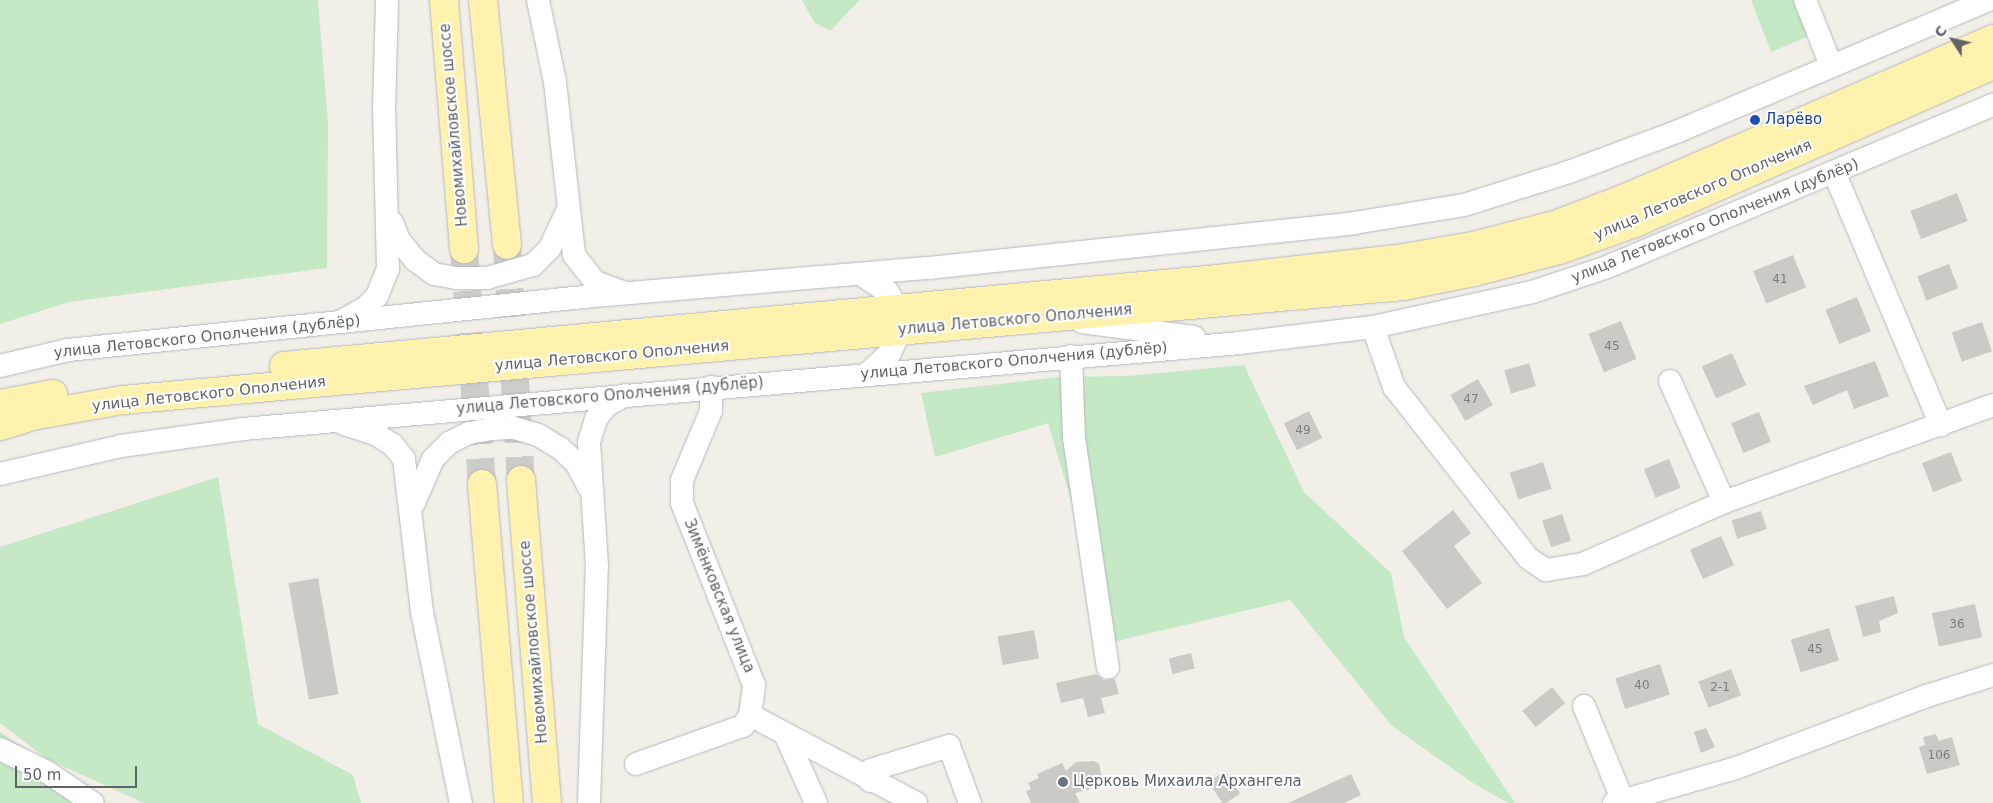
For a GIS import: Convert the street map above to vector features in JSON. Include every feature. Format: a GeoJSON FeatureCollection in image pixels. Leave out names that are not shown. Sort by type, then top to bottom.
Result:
{"type":"FeatureCollection","features":[{"type":"Feature","properties":{"kind":"main road","name":"Новомихайловское шоссе"},"geometry":{"type":"LineString","coordinates":[[444,0],[464,249]]}},
{"type":"Feature","properties":{"kind":"main road"},"geometry":{"type":"LineString","coordinates":[[483,0],[507,245]]}},
{"type":"Feature","properties":{"kind":"main road","name":"улица Летовского Ополчения"},"geometry":{"type":"LineString","coordinates":[[0,426],[37,415],[123,400],[899,320],[1404,258],[1474,246],[1555,224],[1628,197],[1993,40]]}},
{"type":"Feature","properties":{"kind":"main road","name":"улица Летовского Ополчения"},"geometry":{"type":"LineString","coordinates":[[0,404],[125,381],[899,320],[1043,317],[1403,286],[1540,255],[1637,222],[1993,65]]}},
{"type":"Feature","properties":{"kind":"main road","name":"Новомихайловское шоссе"},"geometry":{"type":"LineString","coordinates":[[521,480],[547,803]]}},
{"type":"Feature","properties":{"kind":"main road"},"geometry":{"type":"LineString","coordinates":[[482,484],[509,803]]}},
{"type":"Feature","properties":{"kind":"street"},"geometry":{"type":"LineString","coordinates":[[330,323],[365,308],[385,283],[390,244],[384,109],[387,0]]}},
{"type":"Feature","properties":{"kind":"street"},"geometry":{"type":"LineString","coordinates":[[538,0],[555,82],[570,237],[583,270],[595,282],[629,294]]}},
{"type":"Feature","properties":{"kind":"street"},"geometry":{"type":"LineString","coordinates":[[1805,0],[1831,65]]}},
{"type":"Feature","properties":{"kind":"street","name":"улица Летовского Ополчения (дублёр)"},"geometry":{"type":"LineString","coordinates":[[0,366],[68,350],[629,294],[860,274],[1354,223],[1464,205],[1605,159],[1989,0]]}},
{"type":"Feature","properties":{"kind":"street","name":"улица Летовского Ополчения (дублёр)"},"geometry":{"type":"LineString","coordinates":[[0,474],[121,446],[328,421],[868,373],[1239,343],[1373,327],[1452,311],[1560,283],[1607,267],[1993,105]]}},
{"type":"Feature","properties":{"kind":"street"},"geometry":{"type":"LineString","coordinates":[[1834,172],[1940,425]]}},
{"type":"Feature","properties":{"kind":"street"},"geometry":{"type":"LineString","coordinates":[[387,209],[399,240],[415,260],[434,274],[457,278],[487,278],[533,265],[550,248],[561,230],[567,207]]}},
{"type":"Feature","properties":{"kind":"street"},"geometry":{"type":"LineString","coordinates":[[860,274],[888,292],[899,320],[890,353],[868,373]]}},
{"type":"Feature","properties":{"kind":"street"},"geometry":{"type":"LineString","coordinates":[[1043,317],[1239,343]]}},
{"type":"Feature","properties":{"kind":"street"},"geometry":{"type":"LineString","coordinates":[[1373,327],[1394,386],[1528,558],[1546,570],[1583,564],[1724,502],[1993,405]]}},
{"type":"Feature","properties":{"kind":"street"},"geometry":{"type":"LineString","coordinates":[[1071,356],[1074,438],[1108,668]]}},
{"type":"Feature","properties":{"kind":"street"},"geometry":{"type":"LineString","coordinates":[[1670,381],[1724,502]]}},
{"type":"Feature","properties":{"kind":"street","name":"Зимёнковская улица"},"geometry":{"type":"LineString","coordinates":[[711,387],[711,411],[682,480],[682,503],[741,644],[754,685],[750,715]]}},
{"type":"Feature","properties":{"kind":"street"},"geometry":{"type":"LineString","coordinates":[[589,803],[596,566],[590,490],[591,431],[606,406],[626,395]]}},
{"type":"Feature","properties":{"kind":"street"},"geometry":{"type":"LineString","coordinates":[[328,421],[359,427],[393,445],[406,468],[413,555],[422,612],[461,803]]}},
{"type":"Feature","properties":{"kind":"street"},"geometry":{"type":"LineString","coordinates":[[411,513],[422,480],[433,459],[449,443],[469,434],[492,429],[514,428],[530,433],[560,448],[576,463],[590,490]]}},
{"type":"Feature","properties":{"kind":"street"},"geometry":{"type":"LineString","coordinates":[[1584,706],[1618,802],[1736,768],[1927,696],[1993,675]]}},
{"type":"Feature","properties":{"kind":"street"},"geometry":{"type":"LineString","coordinates":[[636,764],[743,726],[750,715],[870,781],[916,803]]}},
{"type":"Feature","properties":{"kind":"street"},"geometry":{"type":"LineString","coordinates":[[785,734],[816,803]]}},
{"type":"Feature","properties":{"kind":"street"},"geometry":{"type":"LineString","coordinates":[[870,781],[871,770],[949,746],[970,803]]}},
{"type":"Feature","properties":{"kind":"street"},"geometry":{"type":"LineString","coordinates":[[0,749],[47,772],[93,803]]}},
{"type":"Feature","properties":{"kind":"green space"},"geometry":{"type":"Polygon","coordinates":[[[0,0],[318,0],[328,124],[327,268],[69,302],[0,324],[0,0]]]}},
{"type":"Feature","properties":{"kind":"green space"},"geometry":{"type":"Polygon","coordinates":[[[802,0],[860,0],[830,31],[814,22],[802,0]]]}},
{"type":"Feature","properties":{"kind":"green space"},"geometry":{"type":"Polygon","coordinates":[[[1751,0],[1794,0],[1809,36],[1771,52],[1751,0]]]}},
{"type":"Feature","properties":{"kind":"green space"},"geometry":{"type":"Polygon","coordinates":[[[1244,365],[1304,492],[1391,573],[1404,637],[1515,803],[1508,803],[1473,783],[1392,726],[1290,600],[1113,642],[1048,423],[935,457],[921,393],[1058,377],[1128,376],[1244,365]]]}},
{"type":"Feature","properties":{"kind":"green space"},"geometry":{"type":"Polygon","coordinates":[[[218,477],[258,724],[353,775],[361,803],[144,803],[47,759],[0,723],[0,547],[218,477]]]}},
{"type":"Feature","properties":{"kind":"green space"},"geometry":{"type":"Polygon","coordinates":[[[0,732],[106,803],[0,803],[0,732]]]}},
{"type":"Feature","properties":{"kind":"building"},"geometry":{"type":"Polygon","coordinates":[[[1957,193],[1968,221],[1921,239],[1910,211],[1957,193]]]}},
{"type":"Feature","properties":{"kind":"building"},"geometry":{"type":"Polygon","coordinates":[[[1793,255],[1806,287],[1766,304],[1753,271],[1793,255]]]}},
{"type":"Feature","properties":{"kind":"building"},"geometry":{"type":"Polygon","coordinates":[[[1949,264],[1958,288],[1927,300],[1917,276],[1949,264]]]}},
{"type":"Feature","properties":{"kind":"building"},"geometry":{"type":"Polygon","coordinates":[[[1857,297],[1871,331],[1839,344],[1825,310],[1857,297]]]}},
{"type":"Feature","properties":{"kind":"building"},"geometry":{"type":"Polygon","coordinates":[[[1621,321],[1636,359],[1604,372],[1589,334],[1621,321]]]}},
{"type":"Feature","properties":{"kind":"building"},"geometry":{"type":"Polygon","coordinates":[[[1982,322],[1992,351],[1962,362],[1952,332],[1982,322]]]}},
{"type":"Feature","properties":{"kind":"building"},"geometry":{"type":"Polygon","coordinates":[[[1732,353],[1746,385],[1716,398],[1702,366],[1732,353]]]}},
{"type":"Feature","properties":{"kind":"building"},"geometry":{"type":"Polygon","coordinates":[[[1875,361],[1889,396],[1854,409],[1847,390],[1813,405],[1804,386],[1875,361]]]}},
{"type":"Feature","properties":{"kind":"building"},"geometry":{"type":"Polygon","coordinates":[[[1529,363],[1536,386],[1511,394],[1504,371],[1529,363]]]}},
{"type":"Feature","properties":{"kind":"building"},"geometry":{"type":"Polygon","coordinates":[[[1478,379],[1493,405],[1465,421],[1450,395],[1478,379]]]}},
{"type":"Feature","properties":{"kind":"building"},"geometry":{"type":"Polygon","coordinates":[[[1309,411],[1322,438],[1297,450],[1284,423],[1309,411]]]}},
{"type":"Feature","properties":{"kind":"building"},"geometry":{"type":"Polygon","coordinates":[[[1759,412],[1771,442],[1743,453],[1731,423],[1759,412]]]}},
{"type":"Feature","properties":{"kind":"building"},"geometry":{"type":"Polygon","coordinates":[[[1951,452],[1962,481],[1933,492],[1922,463],[1951,452]]]}},
{"type":"Feature","properties":{"kind":"building"},"geometry":{"type":"Polygon","coordinates":[[[1669,459],[1681,488],[1656,498],[1644,469],[1669,459]]]}},
{"type":"Feature","properties":{"kind":"building"},"geometry":{"type":"Polygon","coordinates":[[[1543,462],[1552,489],[1518,499],[1510,473],[1543,462]]]}},
{"type":"Feature","properties":{"kind":"building"},"geometry":{"type":"Polygon","coordinates":[[[1453,510],[1471,533],[1454,546],[1482,583],[1447,609],[1402,551],[1453,510]]]}},
{"type":"Feature","properties":{"kind":"building"},"geometry":{"type":"Polygon","coordinates":[[[1761,511],[1767,529],[1737,539],[1732,521],[1761,511]]]}},
{"type":"Feature","properties":{"kind":"building"},"geometry":{"type":"Polygon","coordinates":[[[1562,514],[1571,540],[1551,547],[1542,521],[1562,514]]]}},
{"type":"Feature","properties":{"kind":"building"},"geometry":{"type":"Polygon","coordinates":[[[1721,536],[1734,565],[1703,579],[1690,550],[1721,536]]]}},
{"type":"Feature","properties":{"kind":"building"},"geometry":{"type":"Polygon","coordinates":[[[318,578],[338,694],[309,699],[288,583],[318,578]]]}},
{"type":"Feature","properties":{"kind":"building"},"geometry":{"type":"Polygon","coordinates":[[[1894,596],[1898,613],[1879,621],[1881,632],[1863,637],[1855,606],[1894,596]]]}},
{"type":"Feature","properties":{"kind":"building"},"geometry":{"type":"Polygon","coordinates":[[[1975,604],[1982,637],[1939,646],[1932,613],[1975,604]]]}},
{"type":"Feature","properties":{"kind":"building"},"geometry":{"type":"Polygon","coordinates":[[[1829,628],[1839,661],[1801,672],[1791,640],[1829,628]]]}},
{"type":"Feature","properties":{"kind":"building"},"geometry":{"type":"Polygon","coordinates":[[[1034,630],[1039,659],[1003,665],[998,636],[1034,630]]]}},
{"type":"Feature","properties":{"kind":"building"},"geometry":{"type":"Polygon","coordinates":[[[1191,653],[1195,669],[1173,674],[1169,659],[1191,653]]]}},
{"type":"Feature","properties":{"kind":"building"},"geometry":{"type":"Polygon","coordinates":[[[1660,664],[1670,694],[1625,709],[1615,679],[1660,664]]]}},
{"type":"Feature","properties":{"kind":"building"},"geometry":{"type":"Polygon","coordinates":[[[1731,669],[1741,695],[1708,708],[1698,682],[1731,669]]]}},
{"type":"Feature","properties":{"kind":"building"},"geometry":{"type":"Polygon","coordinates":[[[1096,674],[1104,680],[1115,679],[1119,694],[1101,698],[1105,713],[1088,717],[1083,698],[1061,703],[1056,683],[1096,674]]]}},
{"type":"Feature","properties":{"kind":"building"},"geometry":{"type":"Polygon","coordinates":[[[1552,687],[1565,703],[1536,727],[1522,711],[1552,687]]]}},
{"type":"Feature","properties":{"kind":"building"},"geometry":{"type":"Polygon","coordinates":[[[1706,728],[1715,747],[1701,753],[1694,732],[1706,728]]]}},
{"type":"Feature","properties":{"kind":"building"},"geometry":{"type":"Polygon","coordinates":[[[1936,734],[1939,741],[1952,737],[1960,765],[1927,774],[1919,747],[1925,745],[1923,737],[1936,734]]]}},
{"type":"Feature","properties":{"kind":"building","name":"Церковь Михаила Архангела"},"geometry":{"type":"Polygon","coordinates":[[[1094,761],[1099,764],[1102,777],[1088,790],[1075,793],[1080,803],[1031,803],[1026,791],[1031,789],[1028,783],[1039,778],[1037,774],[1062,763],[1066,771],[1076,762],[1094,761]]]}},
{"type":"Feature","properties":{"kind":"building"},"geometry":{"type":"Polygon","coordinates":[[[1225,771],[1240,793],[1226,803],[1222,803],[1208,782],[1225,771]]]}},
{"type":"Feature","properties":{"kind":"building"},"geometry":{"type":"Polygon","coordinates":[[[1351,774],[1361,795],[1344,803],[1288,803],[1351,774]]]}},
{"type":"Feature","properties":{"kind":"tunnel"},"geometry":{"type":"LineString","coordinates":[[507,247],[521,480]]}},
{"type":"Feature","properties":{"kind":"tunnel"},"geometry":{"type":"LineString","coordinates":[[464,249],[482,484]]}},
{"type":"Feature","properties":{"kind":"place","name":"Ларёво"},"geometry":{"type":"Point","coordinates":[1755,120]}},
{"type":"Feature","properties":{"kind":"place","name":"Церковь Михаила Архангела"},"geometry":{"type":"Point","coordinates":[1063,782]}}]}
